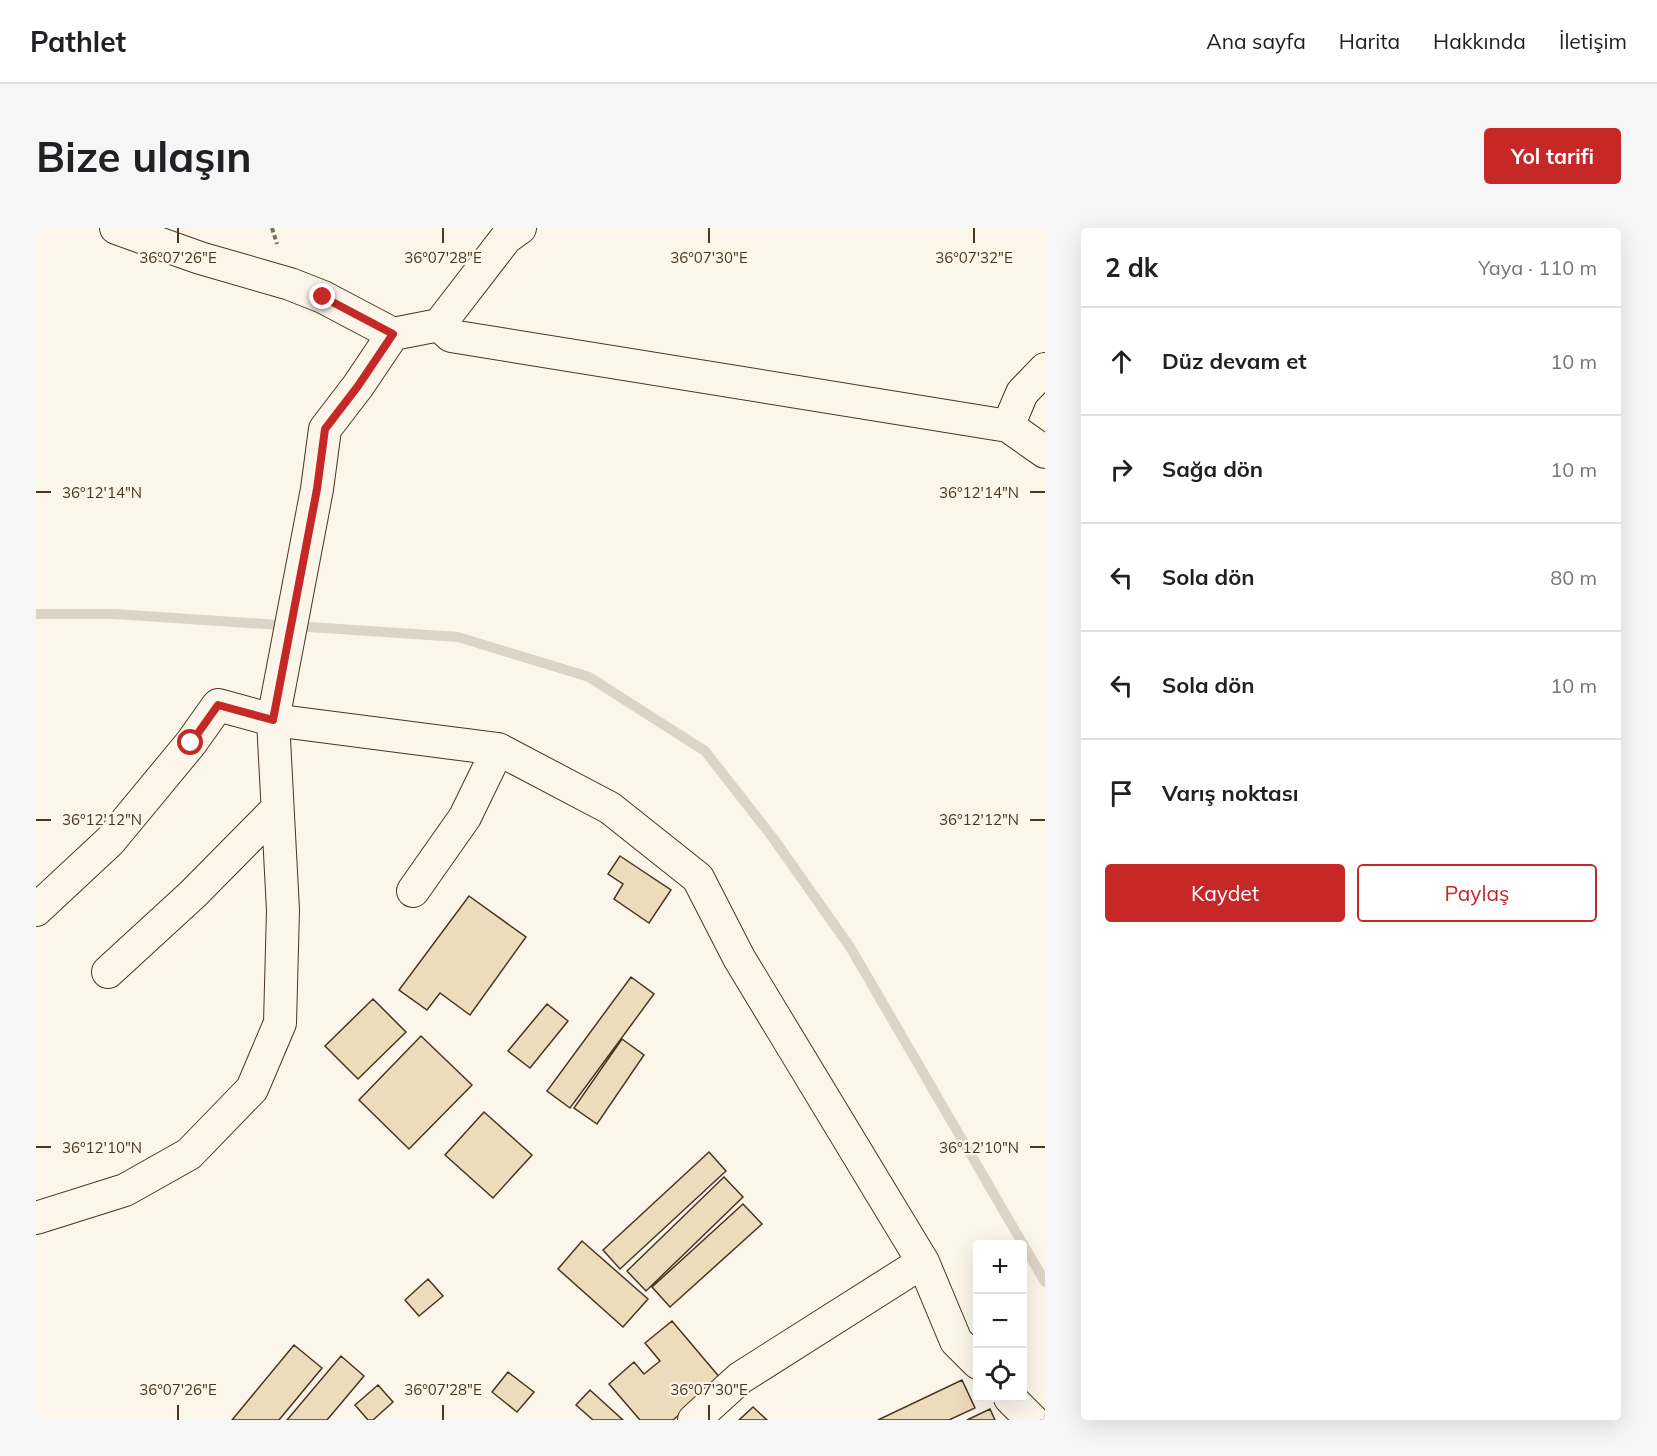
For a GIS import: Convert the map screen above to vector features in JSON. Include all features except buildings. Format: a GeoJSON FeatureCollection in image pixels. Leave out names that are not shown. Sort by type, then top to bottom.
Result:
{"type":"FeatureCollection","features":[{"type":"Feature","properties":{"kind":"street"},"geometry":{"type":"LineString","coordinates":[[116,228],[200,258],[290,284],[323,297],[393,334],[439,325],[506,238],[520,228]]}},
{"type":"Feature","properties":{"kind":"street"},"geometry":{"type":"LineString","coordinates":[[439,325],[451,336],[1008,426],[1045,452]]}},
{"type":"Feature","properties":{"kind":"street"},"geometry":{"type":"LineString","coordinates":[[36,1218],[125,1190],[189,1154],[252,1089],[280,1023],[283,910],[273,720],[317,489],[325,429],[358,386],[393,334]]}},
{"type":"Feature","properties":{"kind":"street"},"geometry":{"type":"LineString","coordinates":[[1008,426],[1022,393],[1045,369]]}},
{"type":"Feature","properties":{"kind":"street"},"geometry":{"type":"LineString","coordinates":[[36,910],[110,841],[191,743],[218,705],[273,720],[498,749],[610,808],[698,878],[739,958],[923,1262],[956,1341],[973,1358]]}},
{"type":"Feature","properties":{"kind":"street"},"geometry":{"type":"LineString","coordinates":[[413,891],[465,816],[498,749]]}},
{"type":"Feature","properties":{"kind":"street"},"geometry":{"type":"LineString","coordinates":[[108,972],[193,894],[277,809]]}},
{"type":"Feature","properties":{"kind":"street"},"geometry":{"type":"LineString","coordinates":[[694,1420],[740,1378],[923,1262]]}},
{"type":"Feature","properties":{"kind":"street"},"geometry":{"type":"LineString","coordinates":[[1014,1402],[1032,1420]]}},
{"type":"Feature","properties":{"kind":"waterway"},"geometry":{"type":"LineString","coordinates":[[36,614],[115,614],[458,637],[589,677],[705,751],[773,838],[850,947],[1045,1282]]}},
{"type":"Feature","properties":{"kind":"route"},"geometry":{"type":"LineString","coordinates":[[191,743],[218,705],[273,720],[317,489],[325,429],[358,386],[393,334],[323,297]]}}]}
